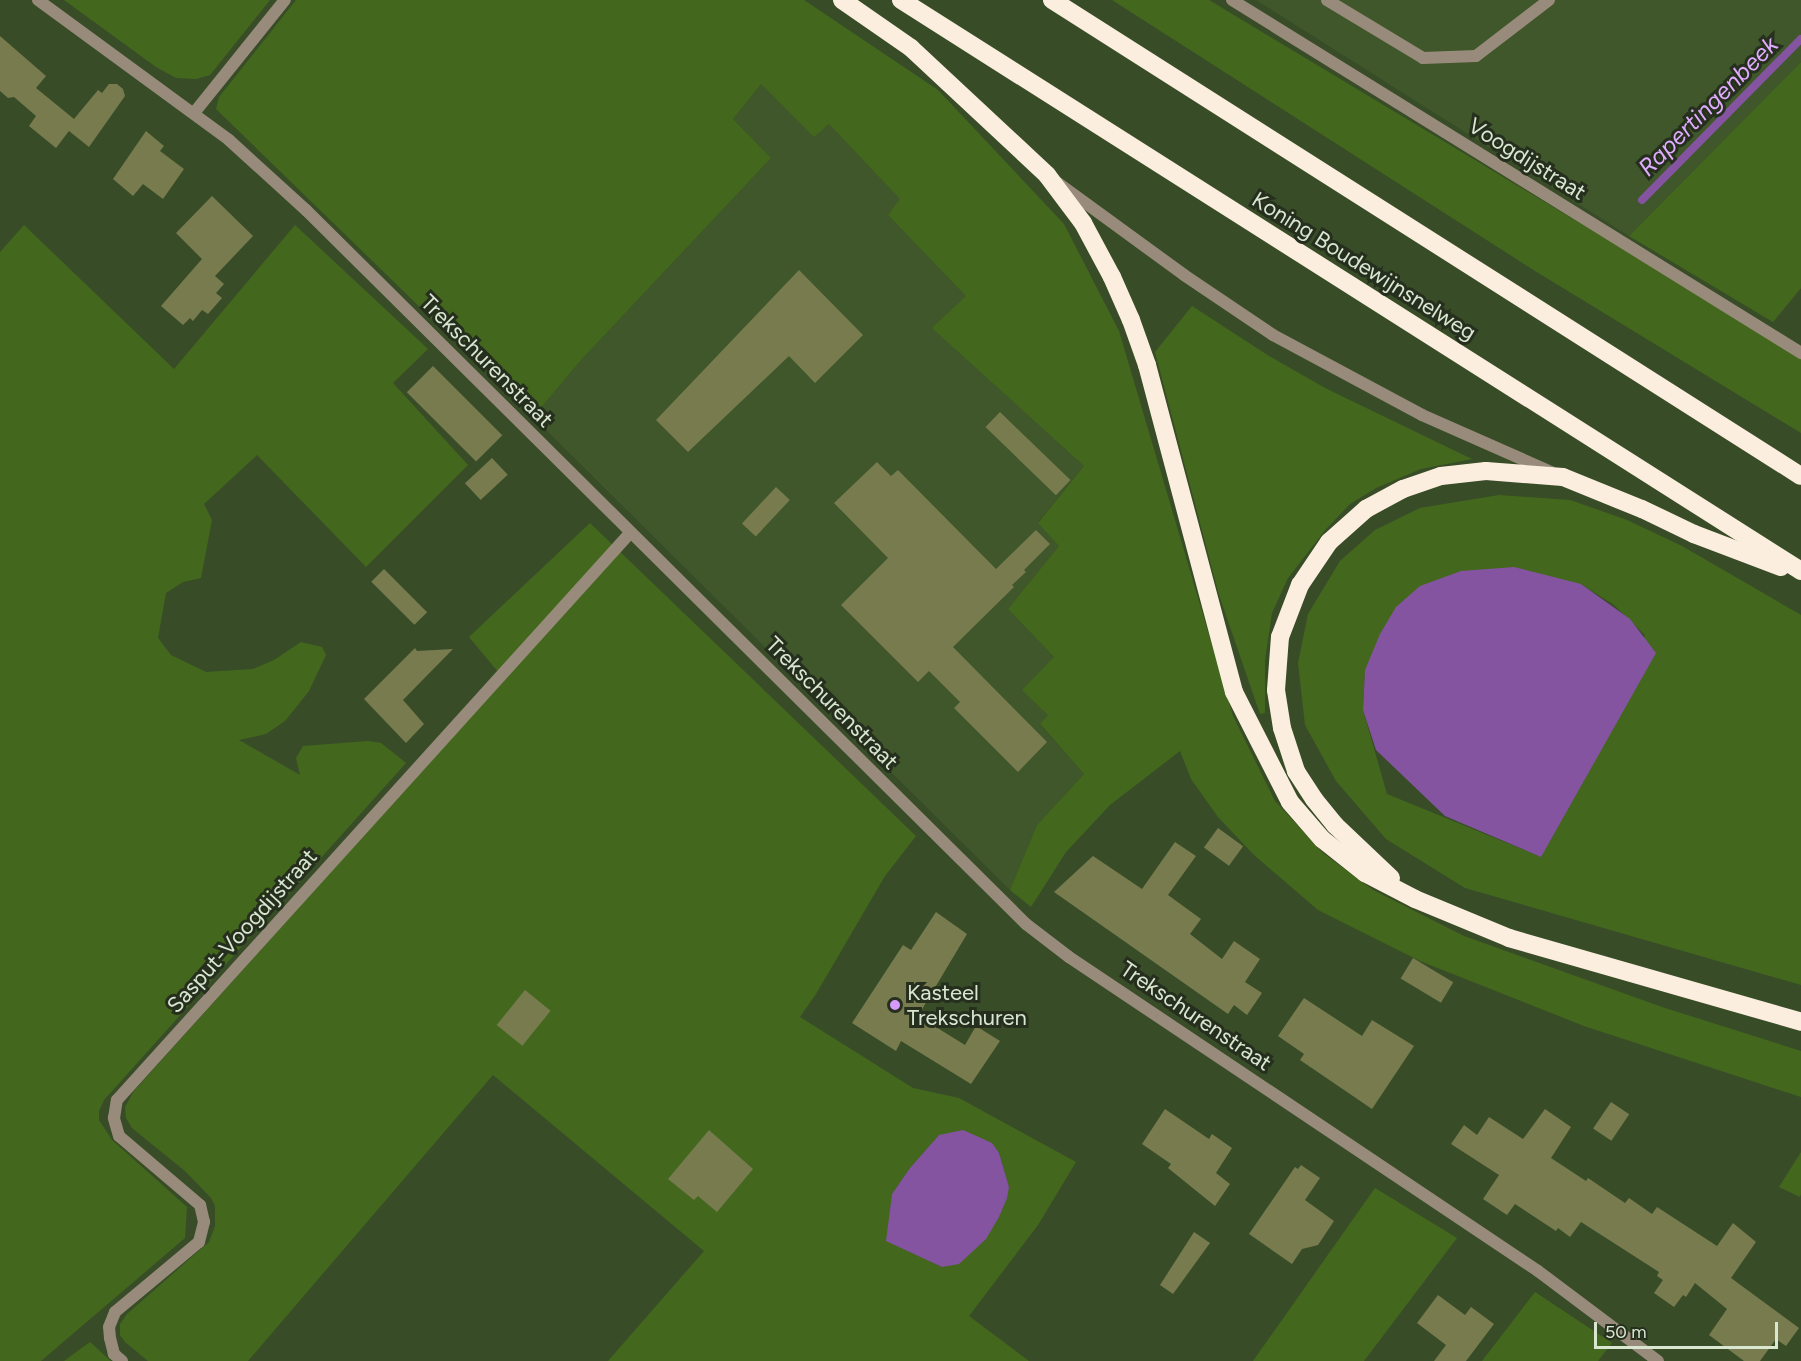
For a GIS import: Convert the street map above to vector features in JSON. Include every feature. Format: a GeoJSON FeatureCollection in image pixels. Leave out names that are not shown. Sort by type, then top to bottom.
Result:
{"type":"FeatureCollection","features":[{"type":"Feature","properties":{"kind":"highway"},"geometry":{"type":"LineString","coordinates":[[842,0],[910,48],[1047,175],[1083,223],[1112,277],[1131,320],[1150,376],[1234,692],[1267,761],[1290,802],[1322,839],[1365,873],[1415,899],[1509,938],[1801,1022]]}},
{"type":"Feature","properties":{"kind":"highway","name":"Koning Boudewijnsnelweg"},"geometry":{"type":"LineString","coordinates":[[901,0],[1801,573]]}},
{"type":"Feature","properties":{"kind":"highway"},"geometry":{"type":"LineString","coordinates":[[1052,0],[1801,476]]}},
{"type":"Feature","properties":{"kind":"highway"},"geometry":{"type":"LineString","coordinates":[[1415,899],[1357,849],[1314,799],[1296,771],[1282,728],[1276,690],[1280,638],[1300,585],[1329,542],[1375,504],[1403,489],[1441,476],[1486,471],[1563,477],[1642,509],[1694,534],[1801,573]]}},
{"type":"Feature","properties":{"kind":"street","name":"Trekschurenstraat"},"geometry":{"type":"LineString","coordinates":[[38,0],[229,140],[313,217],[1026,924],[1079,963],[1538,1271],[1658,1361]]}},
{"type":"Feature","properties":{"kind":"street"},"geometry":{"type":"LineString","coordinates":[[194,113],[285,0]]}},
{"type":"Feature","properties":{"kind":"street","name":"Voogdijstraat"},"geometry":{"type":"LineString","coordinates":[[1232,0],[1801,353]]}},
{"type":"Feature","properties":{"kind":"street"},"geometry":{"type":"LineString","coordinates":[[1327,0],[1423,58],[1476,56],[1549,0]]}},
{"type":"Feature","properties":{"kind":"street"},"geometry":{"type":"LineString","coordinates":[[1047,175],[1184,275],[1273,335],[1422,415],[1563,477]]}},
{"type":"Feature","properties":{"kind":"street","name":"Sasput-Voogdijstraat"},"geometry":{"type":"LineString","coordinates":[[122,1361],[114,1354],[110,1338],[109,1327],[115,1312],[200,1242],[204,1222],[200,1205],[119,1136],[114,1118],[117,1100],[630,533]]}},
{"type":"Feature","properties":{"kind":"shaded area"},"geometry":{"type":"Polygon","coordinates":[[[64,0],[270,0],[210,75],[196,79],[176,78],[156,67],[64,0]]]}},
{"type":"Feature","properties":{"kind":"shaded area"},"geometry":{"type":"Polygon","coordinates":[[[296,0],[804,0],[938,90],[1064,224],[1119,331],[1233,716],[1275,801],[1323,853],[1373,890],[1464,936],[1662,1007],[1801,1051],[1801,1097],[1584,1026],[1420,961],[1318,910],[1254,855],[1218,817],[1191,779],[1180,751],[1110,805],[1066,852],[1031,907],[1010,890],[1037,825],[1084,774],[1040,724],[1048,715],[1022,690],[1054,657],[1008,609],[1059,546],[1038,523],[1084,466],[932,328],[966,296],[888,215],[900,199],[829,124],[814,137],[761,84],[733,119],[771,158],[582,359],[533,417],[216,109],[219,97],[296,0]]]}},
{"type":"Feature","properties":{"kind":"shaded area"},"geometry":{"type":"Polygon","coordinates":[[[1112,0],[1209,0],[1801,356],[1801,433],[1535,271],[1112,0]]]}},
{"type":"Feature","properties":{"kind":"shaded area"},"geometry":{"type":"Polygon","coordinates":[[[1256,0],[1801,0],[1801,62],[1629,236],[1256,0]]]}},
{"type":"Feature","properties":{"kind":"shaded area"},"geometry":{"type":"Polygon","coordinates":[[[1801,62],[1801,288],[1773,322],[1629,236],[1801,62]]]}},
{"type":"Feature","properties":{"kind":"shaded area"},"geometry":{"type":"Polygon","coordinates":[[[761,84],[814,136],[829,124],[901,199],[888,215],[967,296],[933,328],[1084,466],[1038,522],[1059,546],[1008,609],[1054,657],[1048,715],[1040,725],[1084,774],[1037,825],[1010,890],[533,417],[582,359],[771,158],[733,119],[761,84]]]}},
{"type":"Feature","properties":{"kind":"shaded area"},"geometry":{"type":"Polygon","coordinates":[[[24,225],[174,369],[295,225],[428,349],[393,383],[468,465],[366,567],[257,455],[204,504],[212,520],[201,578],[183,582],[166,593],[158,638],[171,655],[206,672],[253,669],[274,660],[301,642],[322,647],[326,655],[309,691],[285,721],[266,734],[239,740],[300,775],[296,758],[303,746],[368,741],[381,743],[406,763],[104,1100],[99,1111],[99,1120],[112,1140],[187,1207],[185,1238],[41,1361],[0,1361],[0,252],[24,225]]]}},
{"type":"Feature","properties":{"kind":"shaded area"},"geometry":{"type":"Polygon","coordinates":[[[1192,306],[1269,356],[1327,389],[1472,459],[1421,469],[1376,488],[1350,504],[1326,529],[1288,578],[1272,613],[1265,660],[1265,713],[1260,714],[1219,595],[1155,352],[1192,306]]]}},
{"type":"Feature","properties":{"kind":"shaded area"},"geometry":{"type":"Polygon","coordinates":[[[1499,495],[1570,500],[1627,520],[1682,546],[1801,615],[1801,985],[1465,888],[1386,839],[1336,781],[1305,725],[1298,663],[1308,614],[1340,561],[1375,530],[1420,508],[1499,495]],[[1581,584],[1365,670],[1363,710],[1387,794],[1541,857],[1645,635],[1614,605],[1581,584]]]}},
{"type":"Feature","properties":{"kind":"shaded area"},"geometry":{"type":"Polygon","coordinates":[[[590,523],[916,836],[885,876],[816,994],[800,1017],[913,1088],[959,1098],[1076,1162],[1038,1225],[969,1316],[1029,1361],[608,1361],[704,1251],[493,1075],[248,1361],[148,1361],[125,1342],[120,1335],[120,1324],[127,1314],[209,1242],[215,1226],[215,1206],[211,1198],[185,1171],[132,1128],[126,1118],[125,1107],[134,1091],[504,679],[469,637],[590,523]],[[939,1135],[910,1168],[892,1194],[887,1241],[942,1267],[999,1217],[1009,1187],[999,1153],[939,1135]]]}},
{"type":"Feature","properties":{"kind":"shaded area"},"geometry":{"type":"Polygon","coordinates":[[[1514,567],[1581,584],[1630,619],[1656,653],[1541,857],[1445,816],[1376,750],[1363,710],[1365,670],[1380,634],[1396,607],[1420,586],[1461,571],[1514,567]]]}},
{"type":"Feature","properties":{"kind":"shaded area"},"geometry":{"type":"Polygon","coordinates":[[[963,1130],[992,1143],[999,1153],[1009,1187],[999,1217],[986,1239],[959,1264],[942,1267],[886,1241],[892,1194],[910,1168],[939,1135],[963,1130]]]}},
{"type":"Feature","properties":{"kind":"shaded area"},"geometry":{"type":"Polygon","coordinates":[[[1801,1152],[1801,1194],[1800,1197],[1779,1187],[1801,1152]]]}},
{"type":"Feature","properties":{"kind":"shaded area"},"geometry":{"type":"Polygon","coordinates":[[[1375,1188],[1457,1238],[1364,1361],[1253,1361],[1375,1188]]]}},
{"type":"Feature","properties":{"kind":"shaded area"},"geometry":{"type":"Polygon","coordinates":[[[1535,1292],[1612,1343],[1598,1361],[1482,1361],[1535,1292]]]}},
{"type":"Feature","properties":{"kind":"shaded area"},"geometry":{"type":"Polygon","coordinates":[[[90,1342],[111,1361],[64,1361],[90,1342]]]}},
{"type":"Feature","properties":{"kind":"building"},"geometry":{"type":"Polygon","coordinates":[[[0,36],[46,76],[36,88],[74,119],[98,90],[102,93],[109,84],[117,84],[123,89],[125,96],[89,147],[69,131],[56,148],[29,126],[36,116],[14,97],[8,98],[0,91],[0,36]]]}},
{"type":"Feature","properties":{"kind":"building"},"geometry":{"type":"Polygon","coordinates":[[[146,131],[164,146],[160,151],[184,169],[163,199],[143,184],[133,196],[113,179],[146,131]]]}},
{"type":"Feature","properties":{"kind":"building"},"geometry":{"type":"Polygon","coordinates":[[[212,196],[253,236],[215,276],[224,284],[216,293],[222,298],[208,314],[202,310],[193,321],[190,318],[183,325],[161,306],[202,259],[176,233],[212,196]]]}},
{"type":"Feature","properties":{"kind":"building"},"geometry":{"type":"Polygon","coordinates":[[[799,270],[863,335],[815,383],[789,356],[688,452],[656,420],[799,270]]]}},
{"type":"Feature","properties":{"kind":"building"},"geometry":{"type":"Polygon","coordinates":[[[433,366],[502,435],[476,461],[407,392],[433,366]]]}},
{"type":"Feature","properties":{"kind":"building"},"geometry":{"type":"Polygon","coordinates":[[[1000,412],[1070,480],[1056,495],[985,427],[1000,412]]]}},
{"type":"Feature","properties":{"kind":"building"},"geometry":{"type":"Polygon","coordinates":[[[492,458],[508,475],[481,500],[465,483],[492,458]]]}},
{"type":"Feature","properties":{"kind":"building"},"geometry":{"type":"Polygon","coordinates":[[[877,462],[891,476],[898,470],[996,569],[1036,530],[1050,544],[1024,570],[1026,572],[1012,585],[1014,587],[953,647],[1047,742],[1018,772],[954,708],[960,702],[929,671],[918,682],[841,605],[888,558],[834,503],[877,462]]]}},
{"type":"Feature","properties":{"kind":"building"},"geometry":{"type":"Polygon","coordinates":[[[776,487],[790,500],[756,537],[742,524],[776,487]]]}},
{"type":"Feature","properties":{"kind":"building"},"geometry":{"type":"Polygon","coordinates":[[[384,569],[427,612],[414,625],[371,582],[384,569]]]}},
{"type":"Feature","properties":{"kind":"building"},"geometry":{"type":"Polygon","coordinates":[[[415,648],[417,651],[453,649],[403,700],[424,724],[406,743],[364,699],[415,648]]]}},
{"type":"Feature","properties":{"kind":"building"},"geometry":{"type":"Polygon","coordinates":[[[1218,828],[1243,846],[1229,866],[1204,847],[1218,828]]]}},
{"type":"Feature","properties":{"kind":"building"},"geometry":{"type":"Polygon","coordinates":[[[1175,842],[1196,856],[1168,895],[1201,919],[1190,934],[1222,959],[1234,941],[1260,959],[1245,982],[1262,993],[1247,1015],[1234,1005],[1228,1014],[1054,892],[1093,856],[1142,889],[1175,842]]]}},
{"type":"Feature","properties":{"kind":"building","name":"Kasteel Trekschuren"},"geometry":{"type":"Polygon","coordinates":[[[936,912],[967,934],[918,1016],[965,1045],[976,1026],[1000,1041],[971,1084],[901,1041],[896,1051],[852,1023],[903,945],[911,950],[936,912]]]}},
{"type":"Feature","properties":{"kind":"building"},"geometry":{"type":"Polygon","coordinates":[[[1413,958],[1453,982],[1441,1003],[1401,979],[1413,958]]]}},
{"type":"Feature","properties":{"kind":"building"},"geometry":{"type":"Polygon","coordinates":[[[525,990],[551,1011],[522,1046],[497,1025],[525,990]]]}},
{"type":"Feature","properties":{"kind":"building"},"geometry":{"type":"Polygon","coordinates":[[[1304,998],[1362,1036],[1372,1020],[1414,1046],[1372,1109],[1300,1060],[1304,1054],[1278,1036],[1304,998]]]}},
{"type":"Feature","properties":{"kind":"building"},"geometry":{"type":"Polygon","coordinates":[[[1611,1102],[1629,1114],[1611,1141],[1593,1129],[1611,1102]]]}},
{"type":"Feature","properties":{"kind":"building"},"geometry":{"type":"Polygon","coordinates":[[[1165,1109],[1209,1139],[1212,1134],[1232,1148],[1216,1173],[1230,1184],[1215,1206],[1168,1168],[1171,1164],[1142,1144],[1165,1109]]]}},
{"type":"Feature","properties":{"kind":"building"},"geometry":{"type":"Polygon","coordinates":[[[1545,1109],[1571,1127],[1551,1158],[1586,1181],[1588,1178],[1625,1203],[1629,1198],[1652,1214],[1657,1207],[1717,1246],[1733,1223],[1756,1242],[1731,1278],[1799,1328],[1786,1346],[1776,1339],[1760,1361],[1744,1361],[1709,1335],[1727,1309],[1695,1283],[1686,1297],[1683,1295],[1674,1307],[1654,1293],[1663,1280],[1657,1276],[1659,1272],[1581,1222],[1570,1237],[1558,1228],[1556,1231],[1515,1204],[1507,1215],[1483,1199],[1499,1175],[1451,1144],[1464,1125],[1477,1135],[1489,1117],[1523,1139],[1545,1109]]]}},
{"type":"Feature","properties":{"kind":"building"},"geometry":{"type":"Polygon","coordinates":[[[709,1130],[753,1169],[717,1212],[698,1196],[694,1200],[668,1179],[709,1130]]]}},
{"type":"Feature","properties":{"kind":"building"},"geometry":{"type":"Polygon","coordinates":[[[1301,1165],[1320,1178],[1305,1200],[1334,1221],[1318,1245],[1302,1249],[1292,1264],[1249,1234],[1295,1167],[1298,1169],[1301,1165]]]}},
{"type":"Feature","properties":{"kind":"building"},"geometry":{"type":"Polygon","coordinates":[[[1194,1232],[1210,1243],[1173,1294],[1160,1285],[1194,1232]]]}},
{"type":"Feature","properties":{"kind":"building"},"geometry":{"type":"Polygon","coordinates":[[[1438,1295],[1465,1315],[1471,1307],[1494,1324],[1466,1361],[1434,1361],[1446,1345],[1417,1323],[1438,1295]]]}},
{"type":"Feature","properties":{"kind":"waterway","name":"Rapertingenbeek"},"geometry":{"type":"LineString","coordinates":[[1642,200],[1801,39]]}},
{"type":"Feature","properties":{"kind":"place","name":"Kasteel Trekschuren"},"geometry":{"type":"Point","coordinates":[895,1005]}}]}
